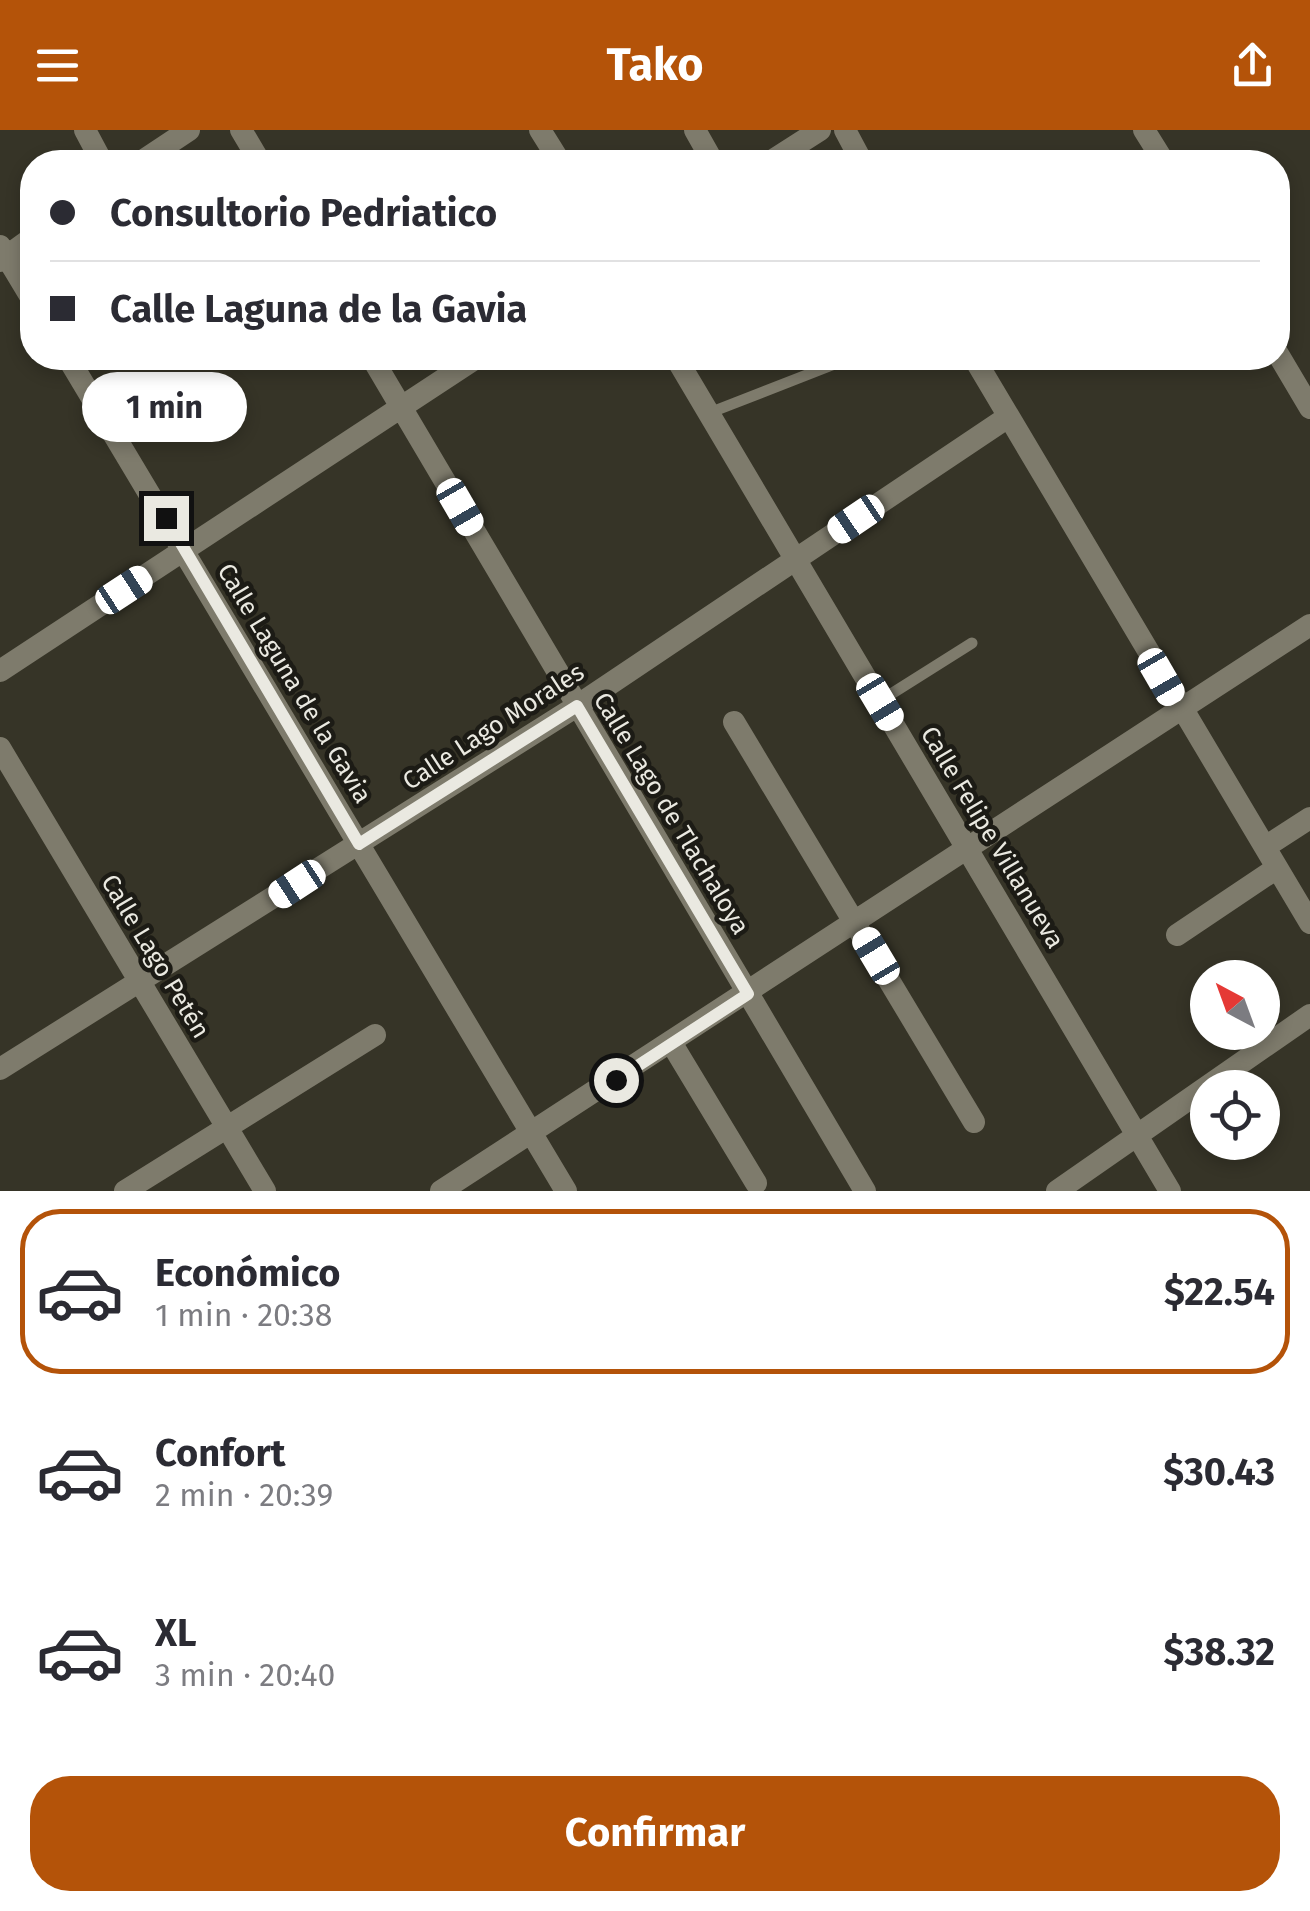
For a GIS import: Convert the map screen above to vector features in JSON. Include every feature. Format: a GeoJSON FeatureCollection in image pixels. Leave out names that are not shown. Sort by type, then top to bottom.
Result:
{"type":"FeatureCollection","features":[{"type":"Feature","properties":{"kind":"street"},"geometry":{"type":"LineString","coordinates":[[159,150],[189,130]]}},
{"type":"Feature","properties":{"kind":"street"},"geometry":{"type":"LineString","coordinates":[[789,150],[820,130]]}},
{"type":"Feature","properties":{"kind":"street"},"geometry":{"type":"LineString","coordinates":[[2,255],[20,281]]}},
{"type":"Feature","properties":{"kind":"street","name":"Calle Laguna de la Gavia"},"geometry":{"type":"LineString","coordinates":[[75,370],[566,1191]]}},
{"type":"Feature","properties":{"kind":"street","name":"Calle Lago de Tlachaloya"},"geometry":{"type":"LineString","coordinates":[[379,370],[865,1191]]}},
{"type":"Feature","properties":{"kind":"street"},"geometry":{"type":"LineString","coordinates":[[0,671],[458,370]]}},
{"type":"Feature","properties":{"kind":"street","name":"Calle Felipe Villanueva"},"geometry":{"type":"LineString","coordinates":[[683,370],[1170,1191]]}},
{"type":"Feature","properties":{"kind":"street"},"geometry":{"type":"LineString","coordinates":[[981,370],[1310,923]]}},
{"type":"Feature","properties":{"kind":"street"},"geometry":{"type":"LineString","coordinates":[[1287,370],[1310,408]]}},
{"type":"Feature","properties":{"kind":"street","name":"Calle Lago Morales"},"geometry":{"type":"LineString","coordinates":[[0,1069],[577,706],[1008,417]]}},
{"type":"Feature","properties":{"kind":"street"},"geometry":{"type":"LineString","coordinates":[[442,1191],[1310,624]]}},
{"type":"Feature","properties":{"kind":"street"},"geometry":{"type":"LineString","coordinates":[[734,722],[974,1122]]}},
{"type":"Feature","properties":{"kind":"street","name":"Calle Lago Petén"},"geometry":{"type":"LineString","coordinates":[[0,748],[265,1191]]}},
{"type":"Feature","properties":{"kind":"street"},"geometry":{"type":"LineString","coordinates":[[1264,847],[1310,818]]}},
{"type":"Feature","properties":{"kind":"street"},"geometry":{"type":"LineString","coordinates":[[1177,935],[1277,868]]}},
{"type":"Feature","properties":{"kind":"street"},"geometry":{"type":"LineString","coordinates":[[1057,1191],[1310,1015]]}},
{"type":"Feature","properties":{"kind":"street"},"geometry":{"type":"LineString","coordinates":[[125,1191],[375,1035]]}},
{"type":"Feature","properties":{"kind":"street"},"geometry":{"type":"LineString","coordinates":[[672,1044],[756,1184]]}},
{"type":"Feature","properties":{"kind":"lane"},"geometry":{"type":"LineString","coordinates":[[709,413],[819,370]]}},
{"type":"Feature","properties":{"kind":"lane"},"geometry":{"type":"LineString","coordinates":[[880,702],[972,642]]}},
{"type":"Feature","properties":{"kind":"route"},"geometry":{"type":"LineString","coordinates":[[166,518],[359,844],[577,706],[748,994],[616,1080]]}}]}
